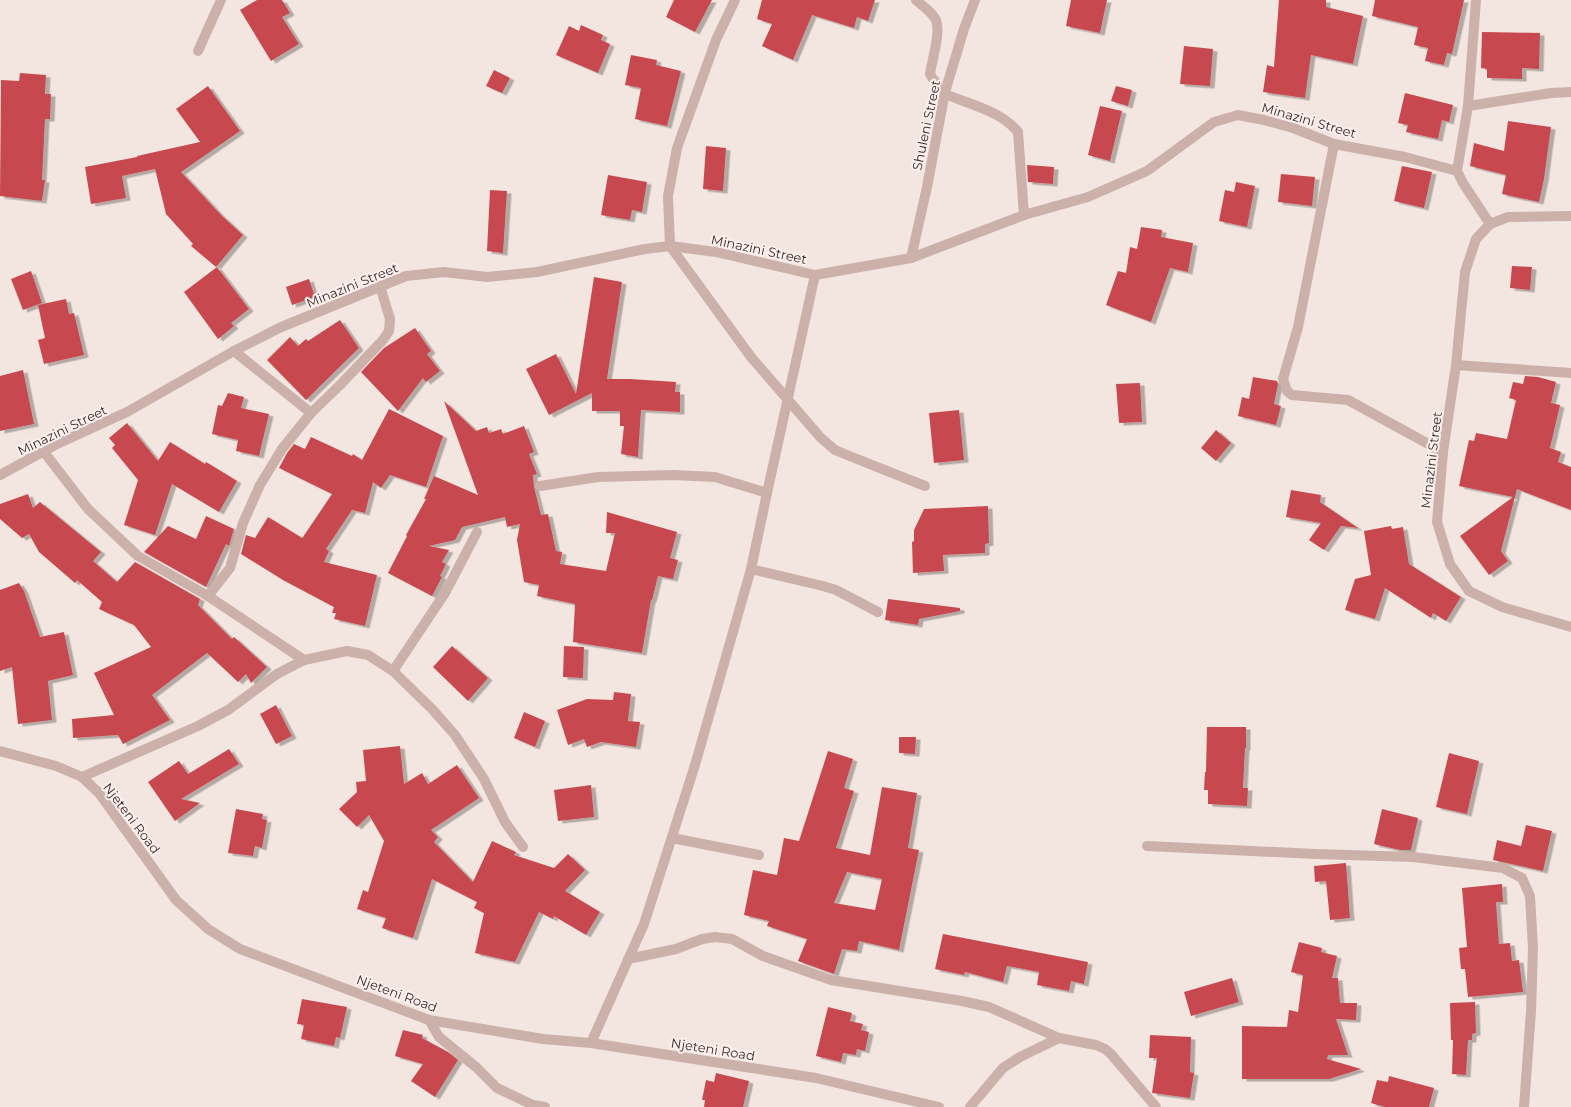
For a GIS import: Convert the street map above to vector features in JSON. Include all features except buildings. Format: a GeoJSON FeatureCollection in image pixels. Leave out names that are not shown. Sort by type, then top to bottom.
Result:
{"type":"FeatureCollection","features":[{"type":"Feature","properties":{"kind":"street"},"geometry":{"type":"LineString","coordinates":[[198,51],[221,0]]}},
{"type":"Feature","properties":{"kind":"street"},"geometry":{"type":"LineString","coordinates":[[735,0],[716,40],[677,148],[668,196],[670,246],[751,357],[820,437],[835,450],[925,486]]}},
{"type":"Feature","properties":{"kind":"street"},"geometry":{"type":"LineString","coordinates":[[916,0],[930,12],[936,21],[937,32],[930,74],[933,79],[945,93],[1011,123],[1018,132],[1024,215]]}},
{"type":"Feature","properties":{"kind":"street","name":"Shuleni Street"},"geometry":{"type":"LineString","coordinates":[[911,258],[927,187],[945,93],[964,29],[975,0]]}},
{"type":"Feature","properties":{"kind":"street"},"geometry":{"type":"LineString","coordinates":[[1476,0],[1468,106],[1457,171],[1463,183],[1490,224]]}},
{"type":"Feature","properties":{"kind":"street"},"geometry":{"type":"LineString","coordinates":[[1468,106],[1552,93],[1571,92]]}},
{"type":"Feature","properties":{"kind":"street","name":"Minazini Street"},"geometry":{"type":"LineString","coordinates":[[0,475],[55,445],[127,412],[234,351],[279,328],[406,276],[444,272],[487,277],[537,272],[645,249],[670,246],[716,252],[815,275],[911,258],[1024,215],[1088,197],[1147,170],[1214,122],[1238,115],[1293,128],[1334,144],[1405,157],[1457,171]]}},
{"type":"Feature","properties":{"kind":"street"},"geometry":{"type":"LineString","coordinates":[[1334,144],[1298,327],[1283,379],[1287,391],[1292,394],[1348,400],[1443,452]]}},
{"type":"Feature","properties":{"kind":"street","name":"Minazini Street"},"geometry":{"type":"LineString","coordinates":[[1571,216],[1508,218],[1490,224],[1476,239],[1465,272],[1456,364],[1443,452],[1436,522],[1450,564],[1469,591],[1502,607],[1571,626]]}},
{"type":"Feature","properties":{"kind":"street"},"geometry":{"type":"LineString","coordinates":[[591,1043],[644,924],[695,765],[751,569],[815,275]]}},
{"type":"Feature","properties":{"kind":"street"},"geometry":{"type":"LineString","coordinates":[[208,596],[230,568],[243,523],[260,486],[282,449],[311,412],[340,385],[383,340],[389,331],[390,319],[380,286]]}},
{"type":"Feature","properties":{"kind":"street"},"geometry":{"type":"LineString","coordinates":[[234,351],[311,412]]}},
{"type":"Feature","properties":{"kind":"street"},"geometry":{"type":"LineString","coordinates":[[1456,364],[1571,373]]}},
{"type":"Feature","properties":{"kind":"street"},"geometry":{"type":"LineString","coordinates":[[44,452],[88,509],[138,556],[208,596],[304,660]]}},
{"type":"Feature","properties":{"kind":"street"},"geometry":{"type":"LineString","coordinates":[[540,486],[598,477],[674,475],[715,477],[767,493]]}},
{"type":"Feature","properties":{"kind":"street"},"geometry":{"type":"LineString","coordinates":[[393,671],[445,593],[477,532]]}},
{"type":"Feature","properties":{"kind":"street"},"geometry":{"type":"LineString","coordinates":[[751,569],[836,590],[878,612]]}},
{"type":"Feature","properties":{"kind":"street"},"geometry":{"type":"LineString","coordinates":[[82,777],[198,726],[228,710],[277,674],[304,660],[348,651],[368,655],[393,671],[432,709],[455,735],[484,779],[505,822],[523,847]]}},
{"type":"Feature","properties":{"kind":"street","name":"Njeteni Road"},"geometry":{"type":"LineString","coordinates":[[0,751],[56,766],[82,777],[99,793],[176,900],[208,929],[240,949],[429,1020],[542,1039],[591,1043],[816,1078],[939,1107]]}},
{"type":"Feature","properties":{"kind":"street"},"geometry":{"type":"LineString","coordinates":[[672,838],[759,855]]}},
{"type":"Feature","properties":{"kind":"street"},"geometry":{"type":"LineString","coordinates":[[1147,846],[1413,857],[1503,868],[1522,878],[1530,896],[1533,948],[1531,1011],[1524,1107]]}},
{"type":"Feature","properties":{"kind":"street"},"geometry":{"type":"LineString","coordinates":[[628,959],[676,949],[702,939],[715,936],[732,939],[763,956],[831,980],[962,1001],[989,1007],[1060,1038],[1105,1048],[1156,1107]]}},
{"type":"Feature","properties":{"kind":"street"},"geometry":{"type":"LineString","coordinates":[[429,1020],[439,1037],[476,1067],[497,1088],[533,1105],[545,1107]]}},
{"type":"Feature","properties":{"kind":"street"},"geometry":{"type":"LineString","coordinates":[[970,1107],[1003,1068],[1020,1057],[1060,1038]]}}]}
